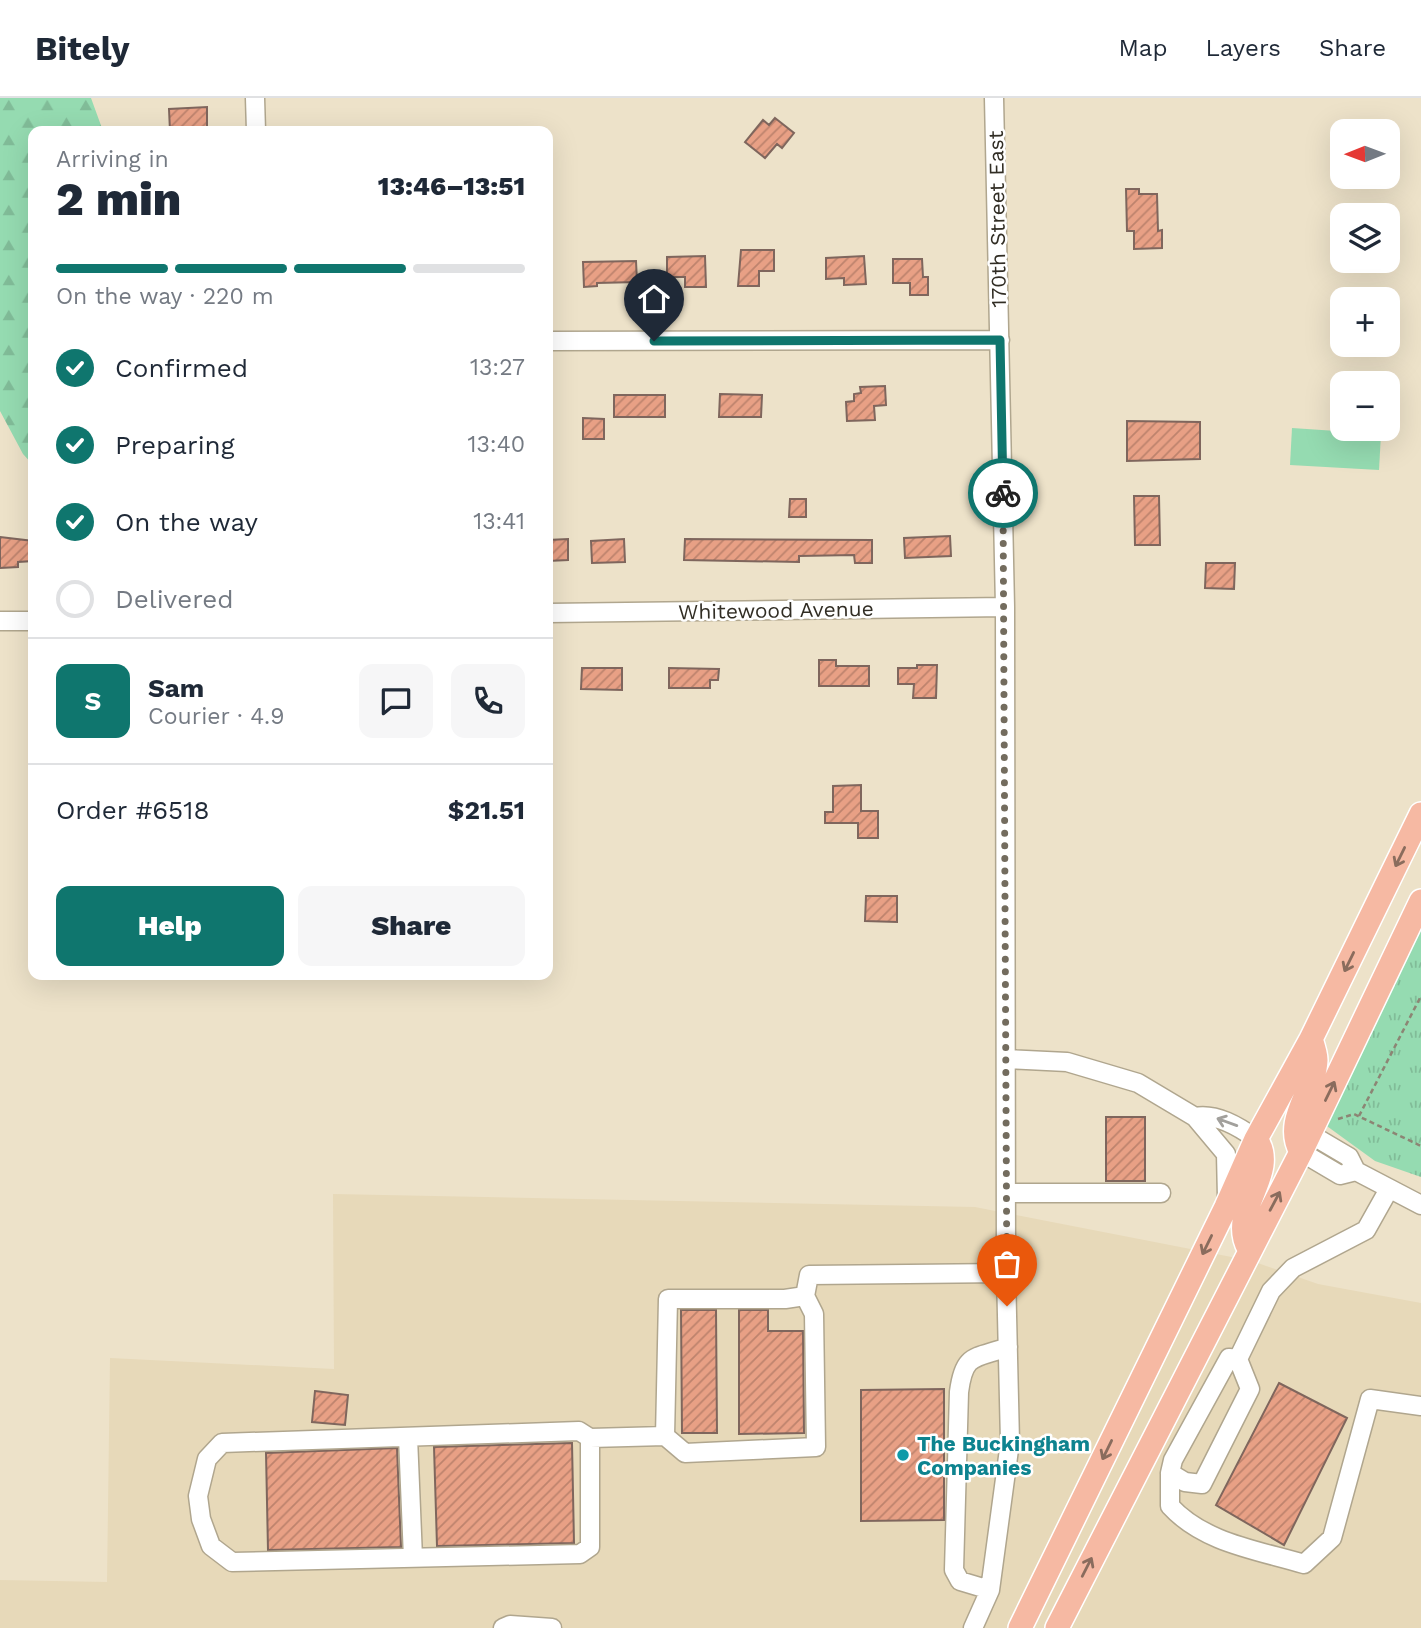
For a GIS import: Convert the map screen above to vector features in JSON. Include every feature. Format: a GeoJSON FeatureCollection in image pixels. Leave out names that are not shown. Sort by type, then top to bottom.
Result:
{"type":"FeatureCollection","features":[{"type":"Feature","properties":{"kind":"main road"},"geometry":{"type":"LineString","coordinates":[[1020,1628],[1226,1207],[1256,1139],[1311,1039],[1421,814]]}},
{"type":"Feature","properties":{"kind":"main road"},"geometry":{"type":"LineString","coordinates":[[1056,1628],[1305,1143],[1421,901]]}},
{"type":"Feature","properties":{"kind":"main road"},"geometry":{"type":"LineString","coordinates":[[1305,1143],[1296,1144],[1300,1105],[1316,1059],[1311,1039]]}},
{"type":"Feature","properties":{"kind":"main road"},"geometry":{"type":"LineString","coordinates":[[1249,1249],[1242,1236],[1244,1214],[1260,1174],[1261,1146],[1256,1139]]}},
{"type":"Feature","properties":{"kind":"street"},"geometry":{"type":"LineString","coordinates":[[255,98],[256,126]]}},
{"type":"Feature","properties":{"kind":"street","name":"170th Street East"},"geometry":{"type":"LineString","coordinates":[[973,1628],[990,1590],[1010,1441],[1006,1273],[1005,607],[994,98]]}},
{"type":"Feature","properties":{"kind":"street"},"geometry":{"type":"LineString","coordinates":[[553,341],[1000,340]]}},
{"type":"Feature","properties":{"kind":"street","name":"Whitewood Avenue"},"geometry":{"type":"LineString","coordinates":[[553,614],[1005,607]]}},
{"type":"Feature","properties":{"kind":"street"},"geometry":{"type":"LineString","coordinates":[[0,621],[28,621]]}},
{"type":"Feature","properties":{"kind":"street"},"geometry":{"type":"LineString","coordinates":[[1006,1059],[1068,1062],[1138,1083],[1195,1116],[1226,1154],[1226,1207]]}},
{"type":"Feature","properties":{"kind":"street"},"geometry":{"type":"LineString","coordinates":[[1195,1116],[1206,1115],[1239,1127],[1256,1139]]}},
{"type":"Feature","properties":{"kind":"street"},"geometry":{"type":"LineString","coordinates":[[1305,1143],[1340,1175],[1356,1171],[1421,1205]]}},
{"type":"Feature","properties":{"kind":"street"},"geometry":{"type":"LineString","coordinates":[[1170,1473],[1185,1482],[1202,1484],[1250,1389],[1238,1359],[1271,1291],[1293,1268],[1366,1230],[1389,1189]]}},
{"type":"Feature","properties":{"kind":"street"},"geometry":{"type":"LineString","coordinates":[[1006,1193],[1161,1193]]}},
{"type":"Feature","properties":{"kind":"street"},"geometry":{"type":"LineString","coordinates":[[590,1438],[590,1547],[580,1554],[232,1562],[211,1546],[201,1520],[198,1496],[207,1460],[222,1443],[579,1432],[590,1438],[665,1436],[685,1453],[816,1447],[814,1314],[805,1296],[808,1275],[1006,1273]]}},
{"type":"Feature","properties":{"kind":"street"},"geometry":{"type":"LineString","coordinates":[[665,1436],[668,1299],[785,1299],[805,1296]]}},
{"type":"Feature","properties":{"kind":"street"},"geometry":{"type":"LineString","coordinates":[[990,1590],[960,1580],[954,1570],[960,1392],[962,1367],[968,1361],[1008,1347]]}},
{"type":"Feature","properties":{"kind":"street"},"geometry":{"type":"LineString","coordinates":[[1238,1359],[1229,1358],[1207,1393],[1170,1473],[1170,1506],[1184,1522],[1217,1539],[1304,1564],[1332,1538],[1370,1399],[1421,1406]]}},
{"type":"Feature","properties":{"kind":"street"},"geometry":{"type":"LineString","coordinates":[[408,1437],[414,1558]]}},
{"type":"Feature","properties":{"kind":"street"},"geometry":{"type":"LineString","coordinates":[[503,1628],[510,1625],[552,1628]]}},
{"type":"Feature","properties":{"kind":"path"},"geometry":{"type":"LineString","coordinates":[[1359,1116],[1421,996]]}},
{"type":"Feature","properties":{"kind":"path"},"geometry":{"type":"LineString","coordinates":[[1337,1120],[1354,1114],[1421,1146]]}},
{"type":"Feature","properties":{"kind":"shaded area"},"geometry":{"type":"Polygon","coordinates":[[[333,1194],[975,1207],[1252,1261],[1318,1284],[1421,1303],[1421,1628],[0,1628],[0,1580],[107,1582],[110,1358],[334,1369],[333,1194]]]}},
{"type":"Feature","properties":{"kind":"green space"},"geometry":{"type":"Polygon","coordinates":[[[0,98],[91,98],[101,126],[28,126],[28,460],[0,411],[0,98]]]}},
{"type":"Feature","properties":{"kind":"green space"},"geometry":{"type":"Polygon","coordinates":[[[1292,428],[1330,431],[1330,441],[1381,441],[1379,470],[1290,465],[1292,428]]]}},
{"type":"Feature","properties":{"kind":"green space"},"geometry":{"type":"Polygon","coordinates":[[[1421,896],[1421,1177],[1375,1161],[1313,1116],[1421,896]]]}},
{"type":"Feature","properties":{"kind":"building"},"geometry":{"type":"Polygon","coordinates":[[[207,107],[207,126],[170,126],[169,109],[207,107]]]}},
{"type":"Feature","properties":{"kind":"building"},"geometry":{"type":"Polygon","coordinates":[[[775,118],[794,133],[782,148],[777,144],[765,158],[745,142],[763,120],[769,125],[775,118]]]}},
{"type":"Feature","properties":{"kind":"building"},"geometry":{"type":"Polygon","coordinates":[[[1126,189],[1139,189],[1139,194],[1157,194],[1158,231],[1162,230],[1162,248],[1134,249],[1134,231],[1127,231],[1126,189]]]}},
{"type":"Feature","properties":{"kind":"building"},"geometry":{"type":"Polygon","coordinates":[[[741,250],[774,250],[774,271],[759,271],[759,286],[738,286],[741,250]]]}},
{"type":"Feature","properties":{"kind":"building"},"geometry":{"type":"Polygon","coordinates":[[[705,256],[706,287],[685,287],[685,277],[667,277],[667,257],[705,256]]]}},
{"type":"Feature","properties":{"kind":"building"},"geometry":{"type":"Polygon","coordinates":[[[864,256],[866,284],[844,285],[844,278],[826,279],[826,258],[864,256]]]}},
{"type":"Feature","properties":{"kind":"building"},"geometry":{"type":"Polygon","coordinates":[[[893,259],[922,259],[923,277],[928,277],[928,295],[910,295],[910,283],[893,283],[893,259]]]}},
{"type":"Feature","properties":{"kind":"building"},"geometry":{"type":"Polygon","coordinates":[[[636,261],[637,282],[597,283],[597,286],[584,287],[583,262],[636,261]]]}},
{"type":"Feature","properties":{"kind":"building"},"geometry":{"type":"Polygon","coordinates":[[[885,386],[886,405],[874,406],[875,420],[847,421],[846,402],[854,401],[854,394],[861,393],[860,387],[885,386]]]}},
{"type":"Feature","properties":{"kind":"building"},"geometry":{"type":"Polygon","coordinates":[[[720,394],[762,395],[761,417],[719,417],[720,394]]]}},
{"type":"Feature","properties":{"kind":"building"},"geometry":{"type":"Polygon","coordinates":[[[614,395],[665,395],[665,417],[614,417],[614,395]]]}},
{"type":"Feature","properties":{"kind":"building"},"geometry":{"type":"Polygon","coordinates":[[[583,418],[604,419],[604,439],[583,439],[583,418]]]}},
{"type":"Feature","properties":{"kind":"building"},"geometry":{"type":"Polygon","coordinates":[[[1127,421],[1200,422],[1200,459],[1127,461],[1127,421]]]}},
{"type":"Feature","properties":{"kind":"building"},"geometry":{"type":"Polygon","coordinates":[[[1134,496],[1159,496],[1160,545],[1135,545],[1134,496]]]}},
{"type":"Feature","properties":{"kind":"building"},"geometry":{"type":"Polygon","coordinates":[[[790,499],[806,499],[806,517],[789,517],[790,499]]]}},
{"type":"Feature","properties":{"kind":"building"},"geometry":{"type":"Polygon","coordinates":[[[950,536],[951,556],[905,558],[904,538],[950,536]]]}},
{"type":"Feature","properties":{"kind":"building"},"geometry":{"type":"Polygon","coordinates":[[[0,537],[28,540],[28,561],[18,562],[18,567],[0,568],[0,537]]]}},
{"type":"Feature","properties":{"kind":"building"},"geometry":{"type":"Polygon","coordinates":[[[568,539],[568,560],[553,561],[553,540],[568,539]]]}},
{"type":"Feature","properties":{"kind":"building"},"geometry":{"type":"Polygon","coordinates":[[[624,539],[625,562],[592,563],[591,541],[624,539]]]}},
{"type":"Feature","properties":{"kind":"building"},"geometry":{"type":"Polygon","coordinates":[[[685,539],[872,540],[872,563],[855,563],[854,555],[799,556],[799,562],[684,560],[685,539]]]}},
{"type":"Feature","properties":{"kind":"building"},"geometry":{"type":"Polygon","coordinates":[[[1206,563],[1235,563],[1234,589],[1205,588],[1206,563]]]}},
{"type":"Feature","properties":{"kind":"building"},"geometry":{"type":"Polygon","coordinates":[[[819,660],[836,660],[836,666],[869,666],[869,686],[819,686],[819,660]]]}},
{"type":"Feature","properties":{"kind":"building"},"geometry":{"type":"Polygon","coordinates":[[[917,665],[937,665],[936,698],[913,698],[914,684],[898,684],[898,668],[917,668],[917,665]]]}},
{"type":"Feature","properties":{"kind":"building"},"geometry":{"type":"Polygon","coordinates":[[[582,668],[622,668],[622,690],[581,689],[582,668]]]}},
{"type":"Feature","properties":{"kind":"building"},"geometry":{"type":"Polygon","coordinates":[[[669,668],[719,669],[718,680],[710,680],[710,688],[669,688],[669,668]]]}},
{"type":"Feature","properties":{"kind":"building"},"geometry":{"type":"Polygon","coordinates":[[[861,785],[861,811],[878,811],[878,838],[858,838],[858,823],[825,823],[825,812],[833,812],[833,786],[861,785]]]}},
{"type":"Feature","properties":{"kind":"building"},"geometry":{"type":"Polygon","coordinates":[[[866,896],[897,896],[897,922],[865,921],[866,896]]]}},
{"type":"Feature","properties":{"kind":"building"},"geometry":{"type":"Polygon","coordinates":[[[1106,1117],[1145,1117],[1145,1181],[1106,1181],[1106,1117]]]}},
{"type":"Feature","properties":{"kind":"building"},"geometry":{"type":"Polygon","coordinates":[[[681,1310],[716,1310],[717,1433],[682,1433],[681,1310]]]}},
{"type":"Feature","properties":{"kind":"building"},"geometry":{"type":"Polygon","coordinates":[[[739,1310],[768,1310],[768,1331],[803,1331],[804,1433],[739,1434],[739,1310]]]}},
{"type":"Feature","properties":{"kind":"building"},"geometry":{"type":"Polygon","coordinates":[[[1279,1383],[1347,1418],[1284,1545],[1216,1505],[1279,1383]]]}},
{"type":"Feature","properties":{"kind":"building","name":"The Buckingham Companies"},"geometry":{"type":"Polygon","coordinates":[[[944,1389],[944,1520],[861,1521],[861,1390],[944,1389]]]}},
{"type":"Feature","properties":{"kind":"building"},"geometry":{"type":"Polygon","coordinates":[[[315,1391],[348,1395],[345,1425],[312,1422],[315,1391]]]}},
{"type":"Feature","properties":{"kind":"building"},"geometry":{"type":"Polygon","coordinates":[[[572,1443],[574,1543],[437,1546],[434,1447],[572,1443]]]}},
{"type":"Feature","properties":{"kind":"building"},"geometry":{"type":"Polygon","coordinates":[[[397,1448],[401,1547],[268,1550],[266,1453],[397,1448]]]}},
{"type":"Feature","properties":{"kind":"way so far"},"geometry":{"type":"LineString","coordinates":[[1003,493],[1007,1306]]}},
{"type":"Feature","properties":{"kind":"place","name":"The Buckingham Companies"},"geometry":{"type":"Point","coordinates":[903,1455]}},
{"type":"Feature","properties":{"kind":"route"},"geometry":{"type":"LineString","coordinates":[[654,341],[1000,340],[1003,493]]}}]}
